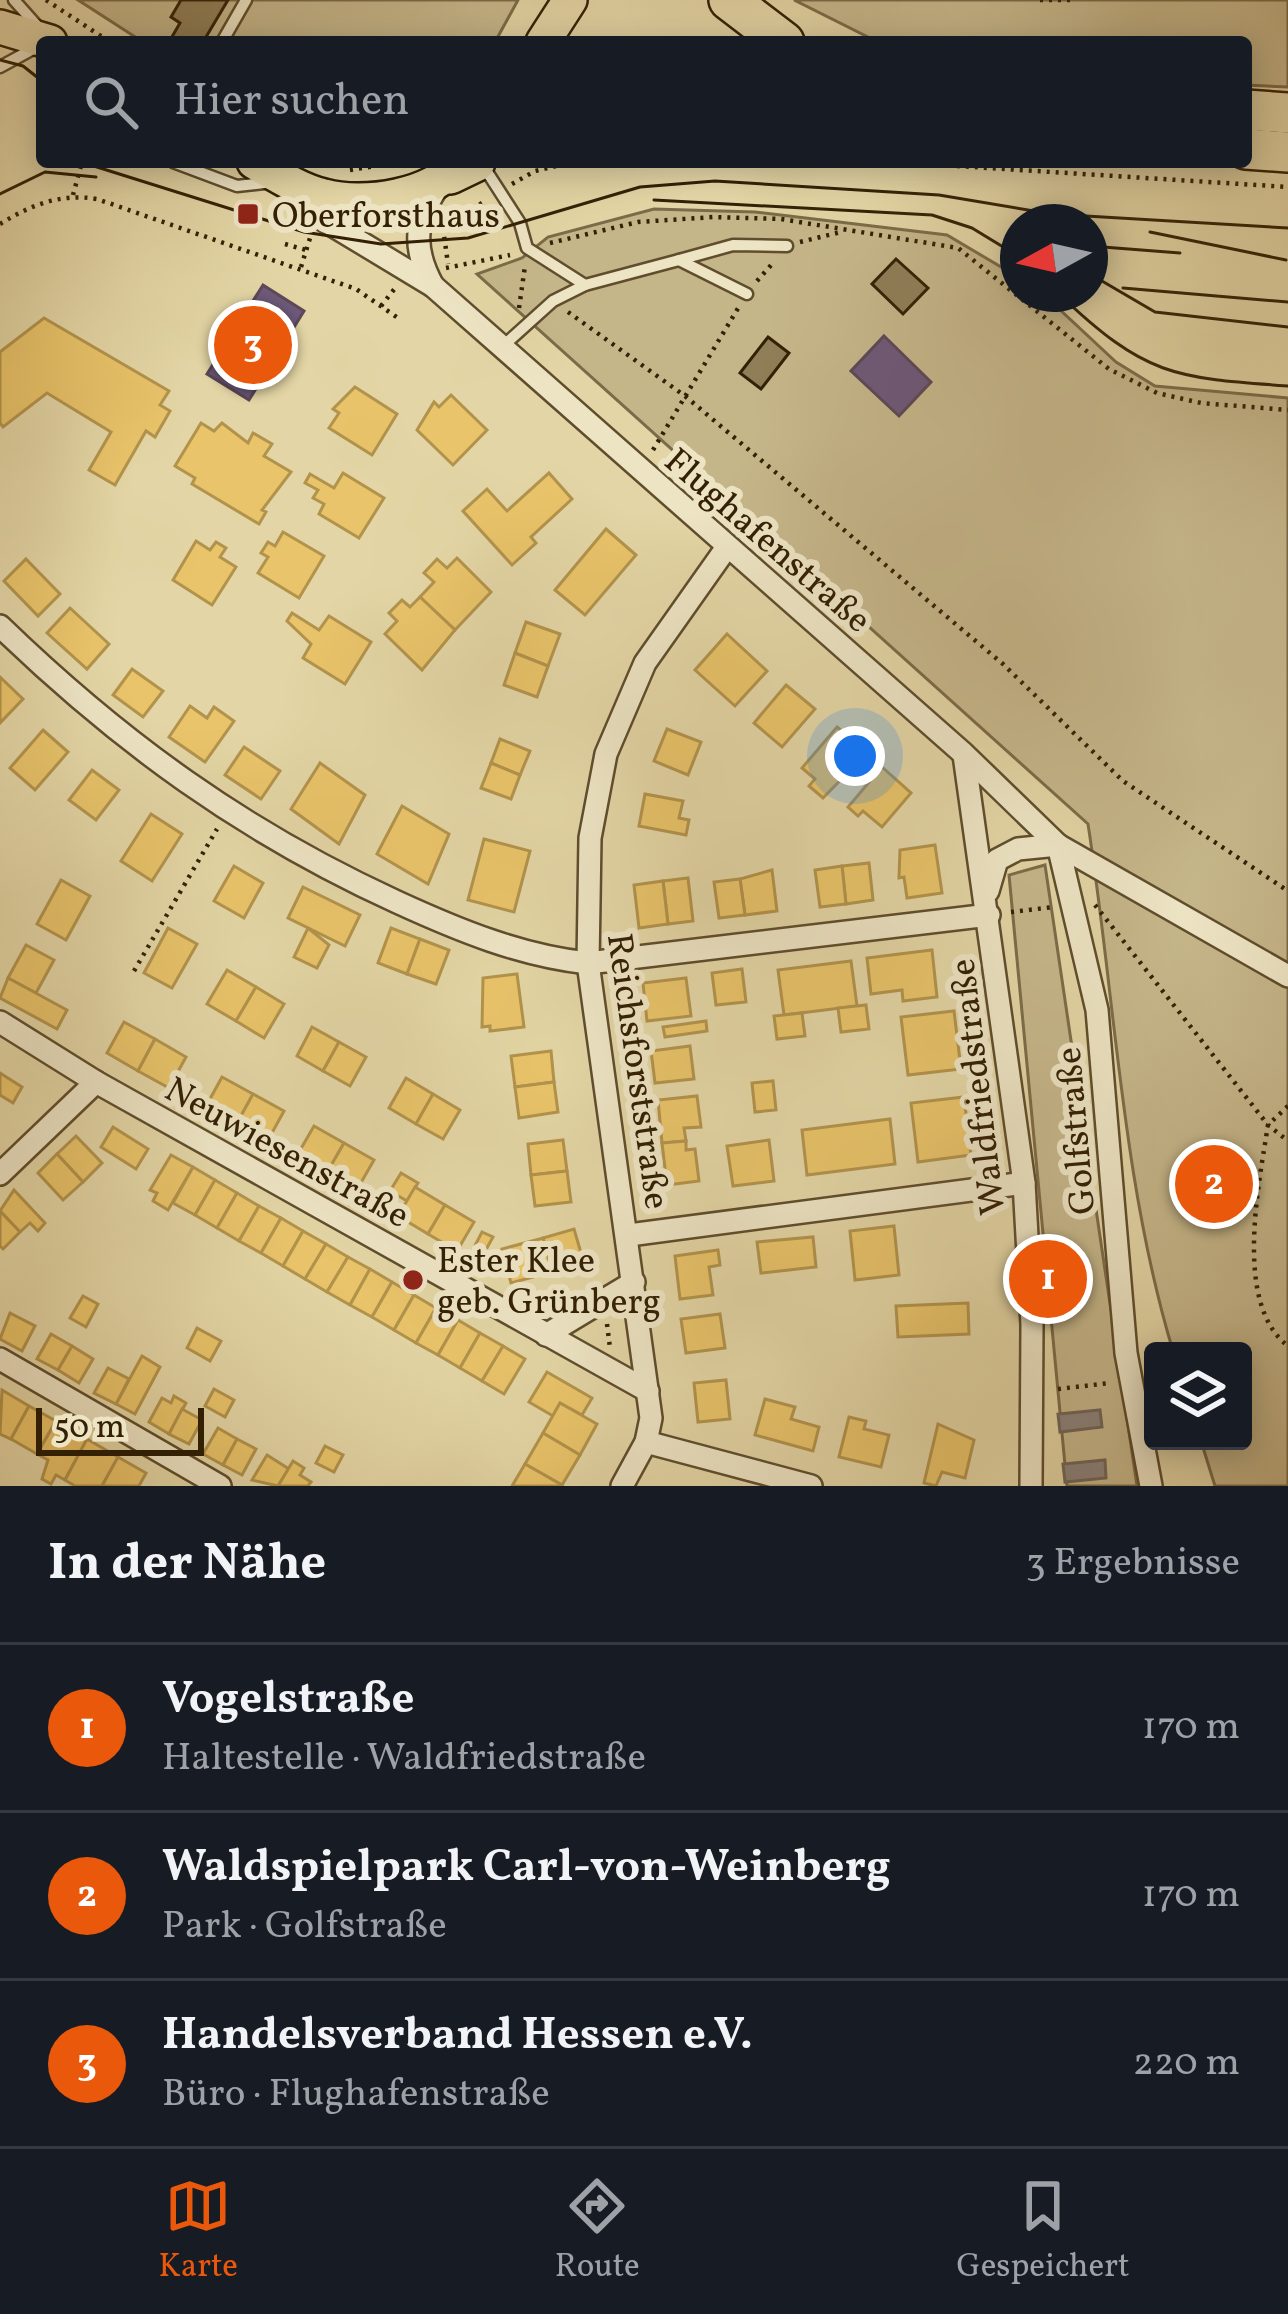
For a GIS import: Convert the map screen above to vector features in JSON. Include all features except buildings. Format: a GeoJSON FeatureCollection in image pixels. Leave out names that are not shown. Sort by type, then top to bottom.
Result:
{"type":"FeatureCollection","features":[{"type":"Feature","properties":{"kind":"highway"},"geometry":{"type":"LineString","coordinates":[[729,0],[776,36]]}},
{"type":"Feature","properties":{"kind":"highway"},"geometry":{"type":"LineString","coordinates":[[1252,149],[1288,152]]}},
{"type":"Feature","properties":{"kind":"main road"},"geometry":{"type":"LineString","coordinates":[[547,36],[570,0]]}},
{"type":"Feature","properties":{"kind":"main road"},"geometry":{"type":"LineString","coordinates":[[0,27],[36,40]]}},
{"type":"Feature","properties":{"kind":"main road"},"geometry":{"type":"LineString","coordinates":[[265,168],[323,196],[350,200],[398,194],[468,171]]}},
{"type":"Feature","properties":{"kind":"street"},"geometry":{"type":"LineString","coordinates":[[433,286],[417,238],[421,214],[468,171]]}},
{"type":"Feature","properties":{"kind":"street","name":"Flughafenstraße"},"geometry":{"type":"LineString","coordinates":[[284,178],[312,213],[433,286],[509,341],[641,470],[964,754],[1058,844],[1288,976]]}},
{"type":"Feature","properties":{"kind":"street","name":"Reichsforststraße"},"geometry":{"type":"LineString","coordinates":[[622,1486],[646,1442],[648,1391],[588,962],[590,838],[606,754],[645,664],[727,548]]}},
{"type":"Feature","properties":{"kind":"street"},"geometry":{"type":"LineString","coordinates":[[0,626],[131,742],[226,813],[307,861],[445,924],[545,958],[588,962],[988,906],[998,860],[1018,850],[1058,844]]}},
{"type":"Feature","properties":{"kind":"street","name":"Waldfriedstraße"},"geometry":{"type":"LineString","coordinates":[[964,754],[1024,1183],[1032,1324],[1031,1486]]}},
{"type":"Feature","properties":{"kind":"street","name":"Golfstraße"},"geometry":{"type":"LineString","coordinates":[[1058,844],[1077,904],[1097,1010],[1126,1353],[1151,1486]]}},
{"type":"Feature","properties":{"kind":"street","name":"Neuwiesenstraße"},"geometry":{"type":"LineString","coordinates":[[0,1022],[96,1082],[648,1391]]}},
{"type":"Feature","properties":{"kind":"street"},"geometry":{"type":"LineString","coordinates":[[0,1174],[96,1082]]}},
{"type":"Feature","properties":{"kind":"street"},"geometry":{"type":"LineString","coordinates":[[629,1235],[1024,1183]]}},
{"type":"Feature","properties":{"kind":"street"},"geometry":{"type":"LineString","coordinates":[[546,1335],[634,1282]]}},
{"type":"Feature","properties":{"kind":"street"},"geometry":{"type":"LineString","coordinates":[[0,1359],[220,1486]]}},
{"type":"Feature","properties":{"kind":"street"},"geometry":{"type":"LineString","coordinates":[[646,1442],[811,1486]]}},
{"type":"Feature","properties":{"kind":"lane"},"geometry":{"type":"LineString","coordinates":[[14,0],[41,36]]}},
{"type":"Feature","properties":{"kind":"lane"},"geometry":{"type":"LineString","coordinates":[[225,36],[246,0]]}},
{"type":"Feature","properties":{"kind":"lane"},"geometry":{"type":"LineString","coordinates":[[0,68],[36,48]]}},
{"type":"Feature","properties":{"kind":"lane"},"geometry":{"type":"LineString","coordinates":[[189,168],[237,186],[284,178]]}},
{"type":"Feature","properties":{"kind":"lane"},"geometry":{"type":"LineString","coordinates":[[468,171],[520,223],[527,248],[585,285]]}},
{"type":"Feature","properties":{"kind":"lane"},"geometry":{"type":"LineString","coordinates":[[509,341],[554,301],[585,285],[733,245],[787,246]]}},
{"type":"Feature","properties":{"kind":"lane"},"geometry":{"type":"LineString","coordinates":[[680,260],[747,294]]}},
{"type":"Feature","properties":{"kind":"path"},"geometry":{"type":"LineString","coordinates":[[46,0],[101,36]]}},
{"type":"Feature","properties":{"kind":"path"},"geometry":{"type":"LineString","coordinates":[[1040,0],[1073,0]]}},
{"type":"Feature","properties":{"kind":"path"},"geometry":{"type":"LineString","coordinates":[[73,195],[80,168]]}},
{"type":"Feature","properties":{"kind":"path"},"geometry":{"type":"LineString","coordinates":[[345,171],[363,168]]}},
{"type":"Feature","properties":{"kind":"path"},"geometry":{"type":"LineString","coordinates":[[446,256],[443,229],[468,171],[549,168]]}},
{"type":"Feature","properties":{"kind":"path"},"geometry":{"type":"LineString","coordinates":[[989,168],[1288,187]]}},
{"type":"Feature","properties":{"kind":"path"},"geometry":{"type":"LineString","coordinates":[[77,178],[86,181]]}},
{"type":"Feature","properties":{"kind":"path"},"geometry":{"type":"LineString","coordinates":[[0,224],[48,200],[73,195],[302,267],[356,289],[398,318]]}},
{"type":"Feature","properties":{"kind":"path"},"geometry":{"type":"LineString","coordinates":[[449,268],[485,264],[527,248],[638,222],[714,218],[781,219],[958,248],[1109,369],[1157,393],[1201,403],[1288,410]]}},
{"type":"Feature","properties":{"kind":"path"},"geometry":{"type":"LineString","coordinates":[[641,470],[747,294],[787,246],[844,231]]}},
{"type":"Feature","properties":{"kind":"path"},"geometry":{"type":"LineString","coordinates":[[285,244],[306,250]]}},
{"type":"Feature","properties":{"kind":"path"},"geometry":{"type":"LineString","coordinates":[[509,341],[527,248]]}},
{"type":"Feature","properties":{"kind":"path"},"geometry":{"type":"LineString","coordinates":[[381,306],[403,279]]}},
{"type":"Feature","properties":{"kind":"path"},"geometry":{"type":"LineString","coordinates":[[554,301],[685,396],[1003,664],[1123,781],[1288,891]]}},
{"type":"Feature","properties":{"kind":"path"},"geometry":{"type":"LineString","coordinates":[[134,970],[226,813]]}},
{"type":"Feature","properties":{"kind":"path"},"geometry":{"type":"LineString","coordinates":[[988,906],[1094,904],[1268,1125],[1288,1141]]}},
{"type":"Feature","properties":{"kind":"path"},"geometry":{"type":"LineString","coordinates":[[1288,1106],[1268,1125],[1252,1272],[1278,1339],[1288,1346]]}},
{"type":"Feature","properties":{"kind":"path"},"geometry":{"type":"LineString","coordinates":[[604,1299],[613,1372]]}},
{"type":"Feature","properties":{"kind":"path"},"geometry":{"type":"LineString","coordinates":[[1058,1389],[1115,1383]]}},
{"type":"Feature","properties":{"kind":"shaded area"},"geometry":{"type":"Polygon","coordinates":[[[78,0],[518,0],[498,36],[134,36],[78,0]]]}},
{"type":"Feature","properties":{"kind":"shaded area"},"geometry":{"type":"Polygon","coordinates":[[[794,0],[1288,0],[1288,87],[1252,85],[1252,36],[866,36],[794,0]]]}},
{"type":"Feature","properties":{"kind":"shaded area"},"geometry":{"type":"Polygon","coordinates":[[[654,209],[755,212],[947,235],[1000,266],[1000,312],[1062,312],[1116,362],[1155,386],[1288,398],[1288,1486],[1215,1486],[1204,1450],[1252,1450],[1252,1342],[1171,1342],[1131,1156],[1088,824],[477,274],[522,258],[548,237],[654,209]]]}},
{"type":"Feature","properties":{"kind":"shaded area"},"geometry":{"type":"Polygon","coordinates":[[[1045,865],[1137,1486],[1067,1486],[1009,875],[1045,865]]]}},
{"type":"Feature","properties":{"kind":"tram line"},"geometry":{"type":"LineString","coordinates":[[0,60],[23,66],[36,76]]}},
{"type":"Feature","properties":{"kind":"tram line"},"geometry":{"type":"LineString","coordinates":[[100,168],[304,232],[381,244],[468,238],[640,187],[715,181],[939,195],[1052,214],[1288,228]]}},
{"type":"Feature","properties":{"kind":"tram line"},"geometry":{"type":"LineString","coordinates":[[0,194],[45,172],[96,177]]}},
{"type":"Feature","properties":{"kind":"tram line"},"geometry":{"type":"LineString","coordinates":[[654,200],[932,215],[972,228],[1000,245]]}},
{"type":"Feature","properties":{"kind":"tram line"},"geometry":{"type":"LineString","coordinates":[[1150,232],[1286,260]]}},
{"type":"Feature","properties":{"kind":"tram line"},"geometry":{"type":"LineString","coordinates":[[1108,247],[1180,253]]}},
{"type":"Feature","properties":{"kind":"tram line"},"geometry":{"type":"LineString","coordinates":[[1108,285],[1155,312],[1288,327]]}},
{"type":"Feature","properties":{"kind":"tram line"},"geometry":{"type":"LineString","coordinates":[[1123,288],[1288,302]]}},
{"type":"Feature","properties":{"kind":"tram line"},"geometry":{"type":"LineString","coordinates":[[1079,312],[1115,342],[1163,368],[1216,380],[1288,386]]}},
{"type":"Feature","properties":{"kind":"place","name":"Oberforsthaus"},"geometry":{"type":"Point","coordinates":[248,214]}},
{"type":"Feature","properties":{"kind":"place","name":"Handelsverband Hessen e.V."},"geometry":{"type":"Point","coordinates":[253,345]}},
{"type":"Feature","properties":{"kind":"place","name":"Waldspielpark Carl-von-Weinberg"},"geometry":{"type":"Point","coordinates":[1214,1184]}},
{"type":"Feature","properties":{"kind":"place","name":"Vogelstraße"},"geometry":{"type":"Point","coordinates":[1048,1279]}},
{"type":"Feature","properties":{"kind":"place","name":"Ester Klee geb. Grünberg"},"geometry":{"type":"Point","coordinates":[413,1280]}}]}
